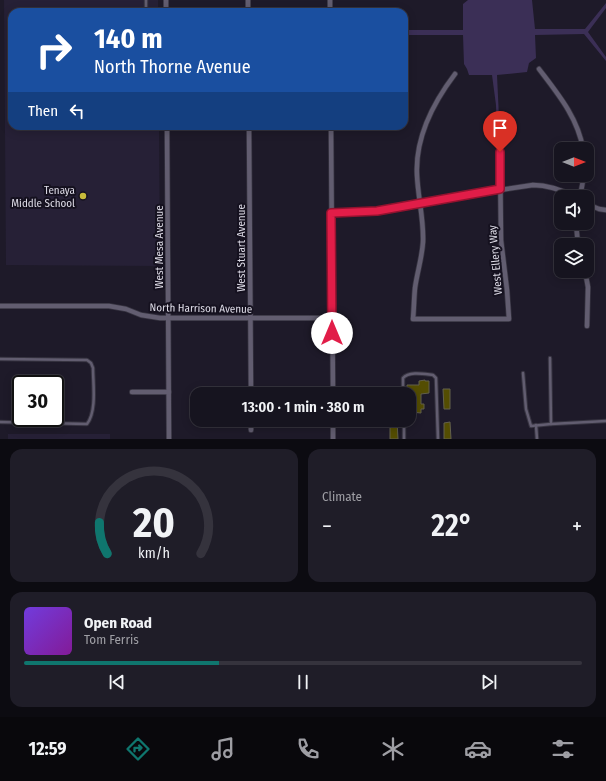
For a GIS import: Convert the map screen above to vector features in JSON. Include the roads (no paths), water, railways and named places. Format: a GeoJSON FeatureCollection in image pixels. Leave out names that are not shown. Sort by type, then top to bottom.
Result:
{"type":"FeatureCollection","features":[{"type":"Feature","properties":{"kind":"street"},"geometry":{"type":"LineString","coordinates":[[539,69],[568,108],[582,142]]}},
{"type":"Feature","properties":{"kind":"street"},"geometry":{"type":"LineString","coordinates":[[420,202],[417,174],[419,148],[426,124],[434,106],[456,74]]}},
{"type":"Feature","properties":{"kind":"street","name":"West Mesa Avenue"},"geometry":{"type":"LineString","coordinates":[[167,130],[170,439]]}},
{"type":"Feature","properties":{"kind":"street","name":"West Stuart Avenue"},"geometry":{"type":"LineString","coordinates":[[249,130],[251,387]]}},
{"type":"Feature","properties":{"kind":"street"},"geometry":{"type":"LineString","coordinates":[[331,130],[333,387]]}},
{"type":"Feature","properties":{"kind":"street","name":"West Ellery Way"},"geometry":{"type":"LineString","coordinates":[[420,202],[423,226],[422,244],[415,289],[414,318],[509,318],[508,290],[500,240],[500,152]]}},
{"type":"Feature","properties":{"kind":"street"},"geometry":{"type":"LineString","coordinates":[[331,213],[377,211],[420,202],[533,185],[544,185],[560,190]]}},
{"type":"Feature","properties":{"kind":"street"},"geometry":{"type":"LineString","coordinates":[[594,207],[606,210]]}},
{"type":"Feature","properties":{"kind":"street"},"geometry":{"type":"LineString","coordinates":[[586,278],[588,287],[587,326]]}},
{"type":"Feature","properties":{"kind":"street","name":"North Harrison Avenue"},"geometry":{"type":"LineString","coordinates":[[0,306],[109,306],[126,309],[141,315],[169,318],[332,318]]}},
{"type":"Feature","properties":{"kind":"street"},"geometry":{"type":"LineString","coordinates":[[132,392],[170,392]]}},
{"type":"Feature","properties":{"kind":"street"},"geometry":{"type":"LineString","coordinates":[[333,427],[333,439]]}},
{"type":"Feature","properties":{"kind":"lane"},"geometry":{"type":"LineString","coordinates":[[550,358],[551,424]]}},
{"type":"Feature","properties":{"kind":"lane"},"geometry":{"type":"LineString","coordinates":[[0,359],[87,360],[91,363],[93,368],[93,412],[87,424],[0,422]]}},
{"type":"Feature","properties":{"kind":"lane"},"geometry":{"type":"LineString","coordinates":[[523,373],[526,409],[531,426],[606,421]]}},
{"type":"Feature","properties":{"kind":"lane"},"geometry":{"type":"LineString","coordinates":[[403,387],[403,378],[405,375],[433,375],[436,378],[438,439]]}},
{"type":"Feature","properties":{"kind":"lane"},"geometry":{"type":"LineString","coordinates":[[536,425],[537,439]]}},
{"type":"Feature","properties":{"kind":"lane"},"geometry":{"type":"LineString","coordinates":[[404,427],[404,439]]}},
{"type":"Feature","properties":{"kind":"place","name":"Tenaya Middle School"},"geometry":{"type":"Point","coordinates":[83,196]}}]}
